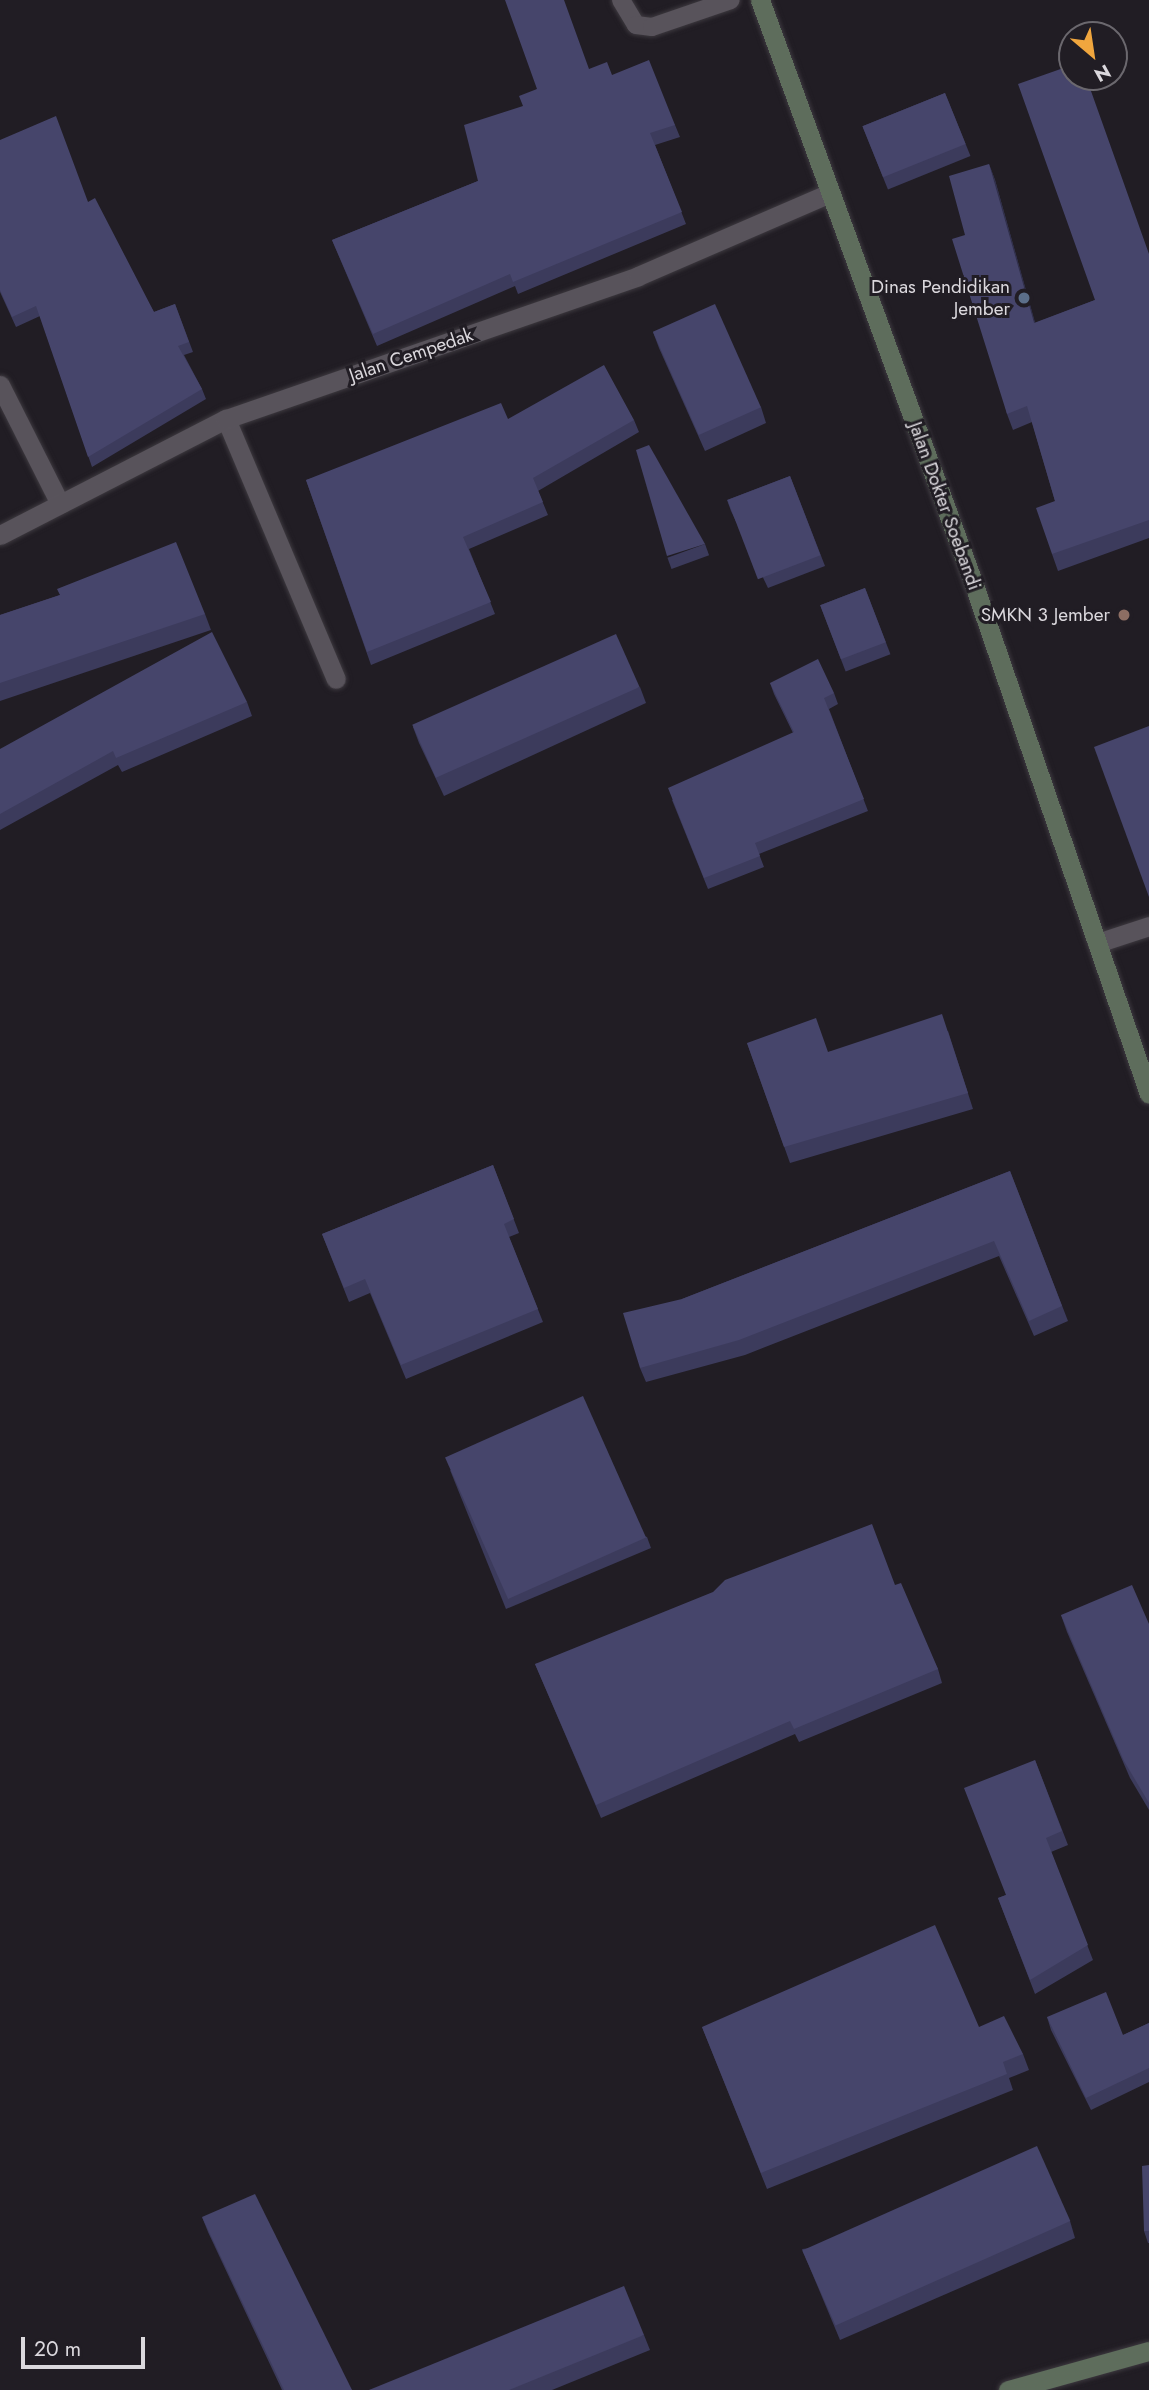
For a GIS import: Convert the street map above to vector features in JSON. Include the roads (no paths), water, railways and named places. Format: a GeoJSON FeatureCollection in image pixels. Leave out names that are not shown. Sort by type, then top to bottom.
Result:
{"type":"FeatureCollection","features":[{"type":"Feature","properties":{"kind":"main road","name":"Jalan Dokter Soebandi"},"geometry":{"type":"LineString","coordinates":[[760,0],[1149,1094]]}},
{"type":"Feature","properties":{"kind":"main road"},"geometry":{"type":"LineString","coordinates":[[1007,2390],[1149,2351]]}},
{"type":"Feature","properties":{"kind":"street","name":"Jalan Cempedak"},"geometry":{"type":"LineString","coordinates":[[0,534],[226,419],[638,276],[830,193]]}},
{"type":"Feature","properties":{"kind":"street"},"geometry":{"type":"LineString","coordinates":[[0,385],[60,504]]}},
{"type":"Feature","properties":{"kind":"street"},"geometry":{"type":"LineString","coordinates":[[226,419],[336,678]]}},
{"type":"Feature","properties":{"kind":"street"},"geometry":{"type":"LineString","coordinates":[[1097,943],[1149,926]]}},
{"type":"Feature","properties":{"kind":"lane"},"geometry":{"type":"LineString","coordinates":[[621,0],[636,25],[652,27],[731,0]]}},
{"type":"Feature","properties":{"kind":"place","name":"Dinas Pendidikan Jember"},"geometry":{"type":"Point","coordinates":[1024,298]}},
{"type":"Feature","properties":{"kind":"place","name":"SMKN 3 Jember"},"geometry":{"type":"Point","coordinates":[1124,615]}}]}
